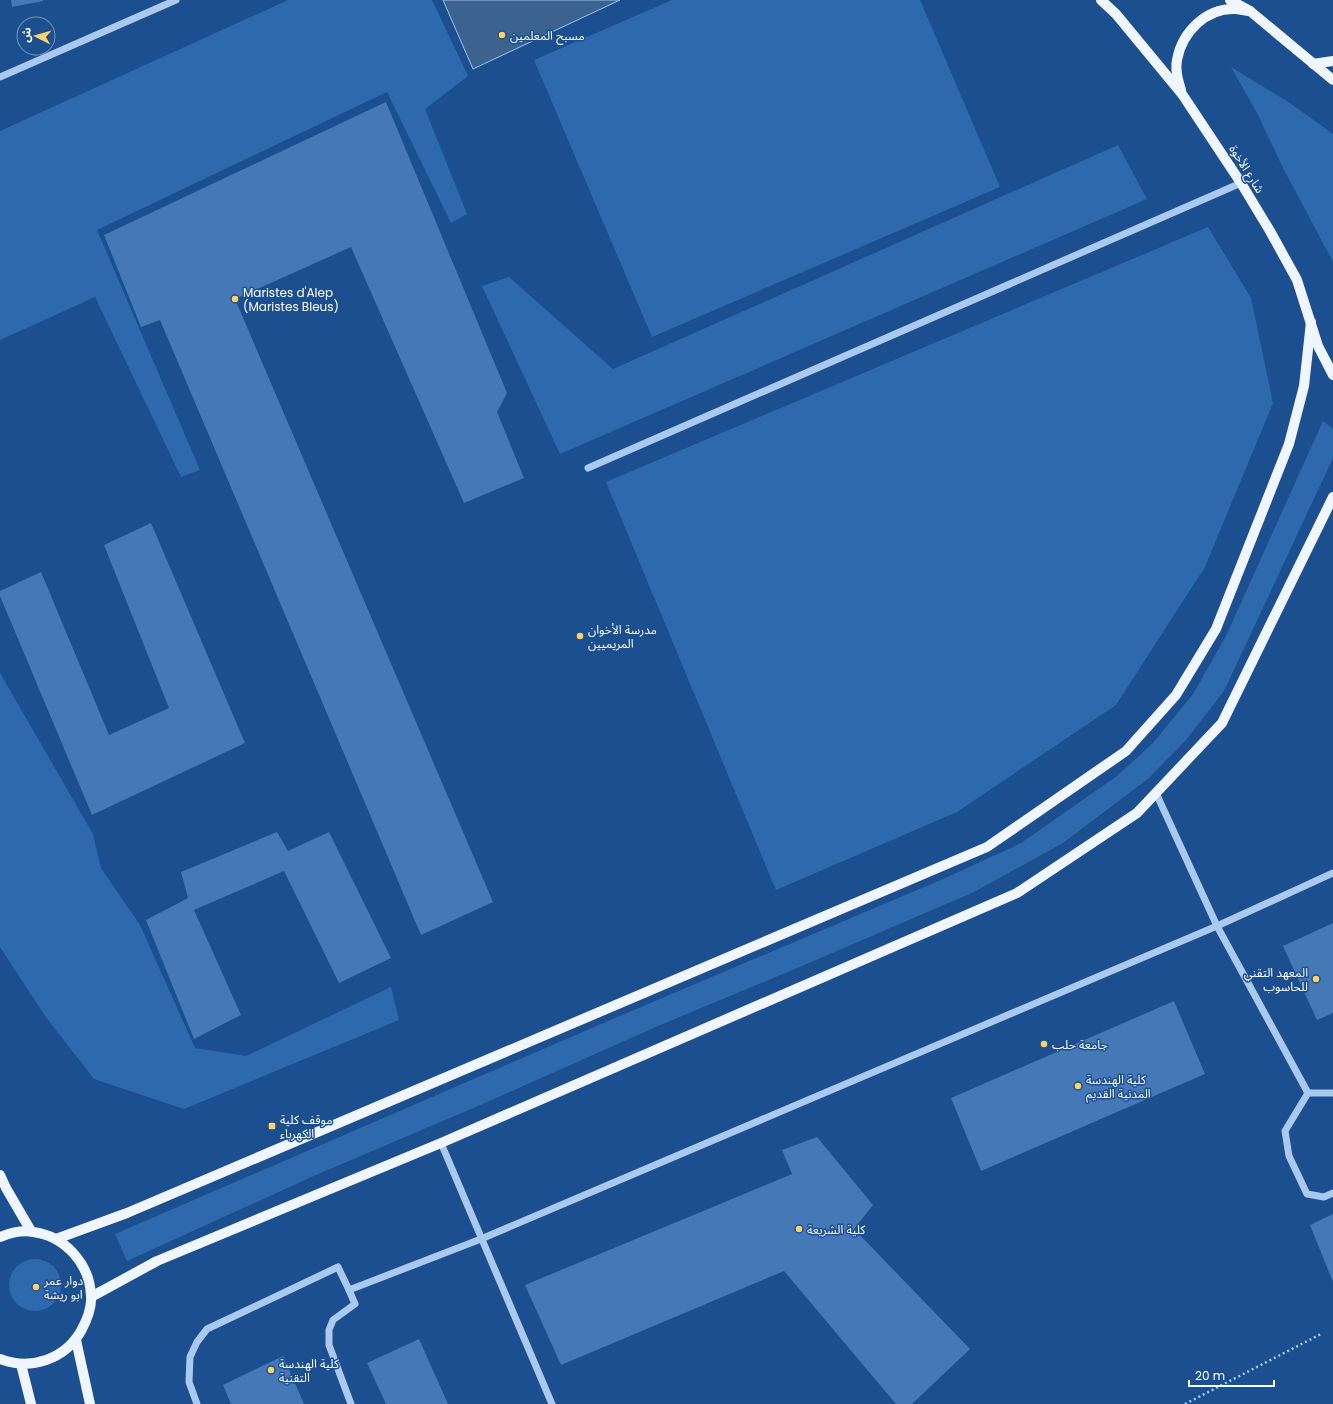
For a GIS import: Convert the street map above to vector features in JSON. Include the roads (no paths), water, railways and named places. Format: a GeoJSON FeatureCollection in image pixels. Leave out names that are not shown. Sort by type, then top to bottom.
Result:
{"type":"FeatureCollection","features":[{"type":"Feature","properties":{"kind":"main road","name":"شارع الأخوة"},"geometry":{"type":"LineString","coordinates":[[1101,0],[1116,14],[1182,94],[1241,183],[1298,280],[1318,346],[1333,375]]}},
{"type":"Feature","properties":{"kind":"main road"},"geometry":{"type":"LineString","coordinates":[[1230,0],[1250,11],[1333,80]]}},
{"type":"Feature","properties":{"kind":"main road"},"geometry":{"type":"LineString","coordinates":[[1182,94],[1177,78],[1177,61],[1181,45],[1190,30],[1203,19],[1218,12],[1234,9],[1250,11]]}},
{"type":"Feature","properties":{"kind":"main road"},"geometry":{"type":"LineString","coordinates":[[1313,64],[1333,60]]}},
{"type":"Feature","properties":{"kind":"main road"},"geometry":{"type":"LineString","coordinates":[[56,1239],[127,1213],[988,847],[1126,751],[1176,695],[1216,629],[1289,444],[1304,386],[1311,322]]}},
{"type":"Feature","properties":{"kind":"main road"},"geometry":{"type":"LineString","coordinates":[[91,1297],[157,1261],[441,1143],[1017,893],[1137,813],[1222,723],[1333,497]]}},
{"type":"Feature","properties":{"kind":"main road"},"geometry":{"type":"LineString","coordinates":[[0,1175],[31,1231]]}},
{"type":"Feature","properties":{"kind":"main road"},"geometry":{"type":"LineString","coordinates":[[0,1237],[13,1233],[31,1231],[56,1239],[70,1249],[81,1263],[89,1279],[91,1297],[88,1320],[76,1340],[65,1351],[37,1363],[21,1364],[0,1359]]}},
{"type":"Feature","properties":{"kind":"main road"},"geometry":{"type":"LineString","coordinates":[[76,1340],[90,1404]]}},
{"type":"Feature","properties":{"kind":"main road"},"geometry":{"type":"LineString","coordinates":[[21,1364],[31,1404]]}},
{"type":"Feature","properties":{"kind":"street"},"geometry":{"type":"LineString","coordinates":[[0,77],[176,0]]}},
{"type":"Feature","properties":{"kind":"street"},"geometry":{"type":"LineString","coordinates":[[588,468],[1241,183]]}},
{"type":"Feature","properties":{"kind":"street"},"geometry":{"type":"LineString","coordinates":[[1156,793],[1217,926],[1308,1094]]}},
{"type":"Feature","properties":{"kind":"street"},"geometry":{"type":"LineString","coordinates":[[349,1290],[481,1239],[1217,926],[1333,873]]}},
{"type":"Feature","properties":{"kind":"street"},"geometry":{"type":"LineString","coordinates":[[1308,1094],[1333,1093]]}},
{"type":"Feature","properties":{"kind":"street"},"geometry":{"type":"LineString","coordinates":[[1308,1094],[1285,1131],[1289,1156],[1307,1194],[1324,1197],[1333,1193]]}},
{"type":"Feature","properties":{"kind":"street"},"geometry":{"type":"LineString","coordinates":[[441,1143],[552,1404]]}},
{"type":"Feature","properties":{"kind":"street"},"geometry":{"type":"LineString","coordinates":[[197,1404],[189,1382],[190,1356],[197,1342],[207,1329],[338,1267],[355,1304],[333,1320],[329,1330],[329,1345],[351,1404]]}},
{"type":"Feature","properties":{"kind":"place","name":"مسبح المعلمين"},"geometry":{"type":"Point","coordinates":[502,35]}},
{"type":"Feature","properties":{"kind":"place","name":"Maristes d'Alep (Maristes Bleus)"},"geometry":{"type":"Point","coordinates":[235,299]}},
{"type":"Feature","properties":{"kind":"place","name":"مدرسة الأخوان المريميين"},"geometry":{"type":"Point","coordinates":[580,636]}},
{"type":"Feature","properties":{"kind":"place","name":"المعهد التقني للحاسوب"},"geometry":{"type":"Point","coordinates":[1316,979]}},
{"type":"Feature","properties":{"kind":"place","name":"جامعة حلب"},"geometry":{"type":"Point","coordinates":[1044,1044]}},
{"type":"Feature","properties":{"kind":"place","name":"كلية الهندسة المدنية القديم"},"geometry":{"type":"Point","coordinates":[1078,1086]}},
{"type":"Feature","properties":{"kind":"place","name":"موقف كلية الكهرباء"},"geometry":{"type":"Point","coordinates":[272,1126]}},
{"type":"Feature","properties":{"kind":"place","name":"كلية الشريعة"},"geometry":{"type":"Point","coordinates":[799,1229]}},
{"type":"Feature","properties":{"kind":"place","name":"دوار عمر ابو ريشة"},"geometry":{"type":"Point","coordinates":[36,1287]}},
{"type":"Feature","properties":{"kind":"place","name":"كلية الهندسة التقنية"},"geometry":{"type":"Point","coordinates":[271,1370]}}]}
